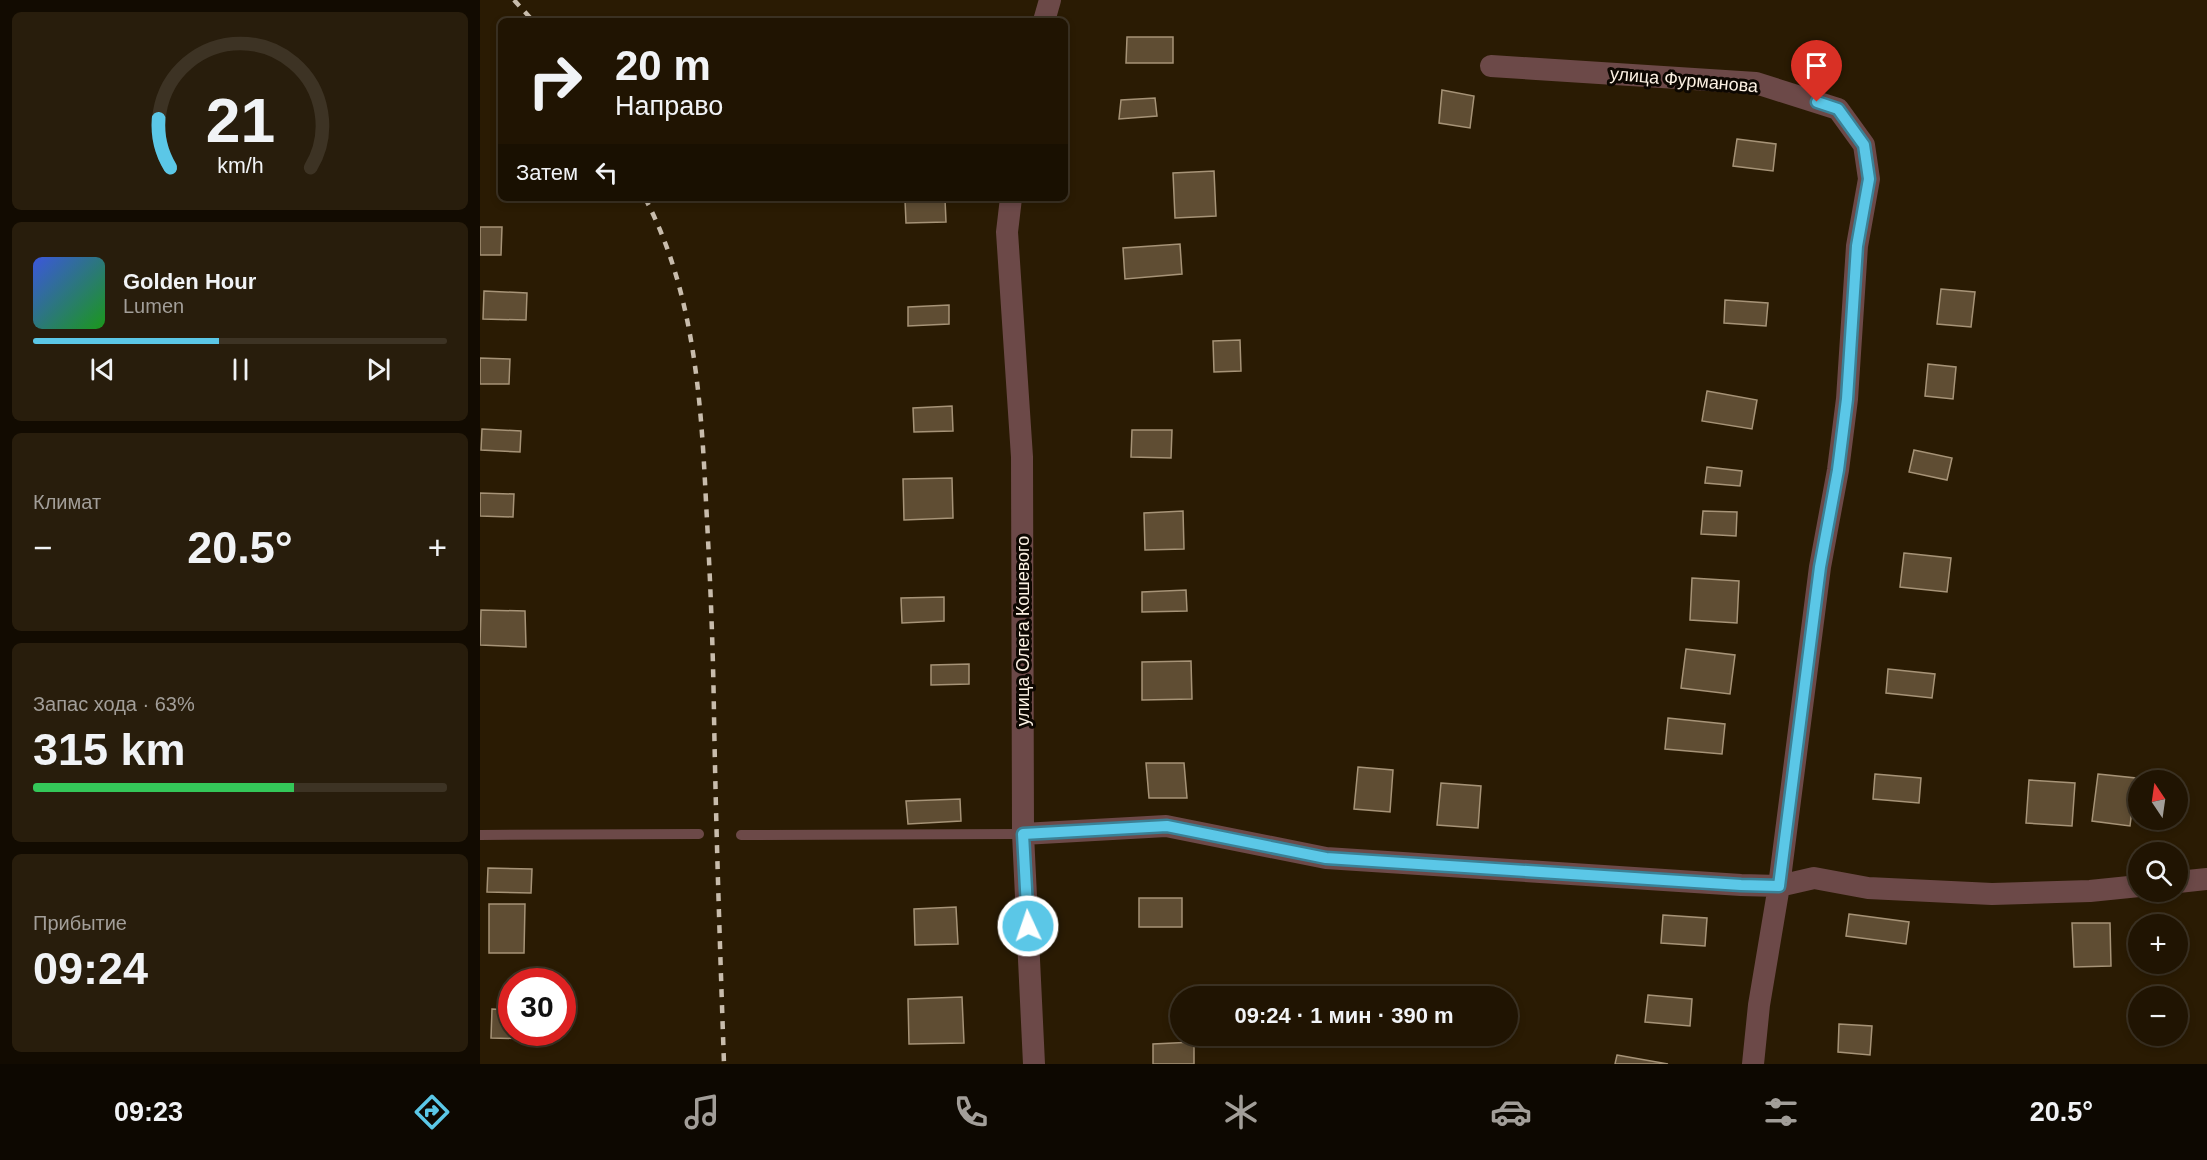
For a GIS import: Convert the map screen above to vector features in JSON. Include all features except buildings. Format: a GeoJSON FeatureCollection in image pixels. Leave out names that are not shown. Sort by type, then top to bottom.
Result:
{"type":"FeatureCollection","features":[{"type":"Feature","properties":{"kind":"street"},"geometry":{"type":"LineString","coordinates":[[1045,18],[1050,0]]}},
{"type":"Feature","properties":{"kind":"street","name":"улица Фурманова"},"geometry":{"type":"LineString","coordinates":[[1491,66],[1756,83],[1838,109],[1864,145],[1869,179],[1857,246],[1847,399],[1838,470],[1820,567],[1779,886],[1759,1005],[1753,1064]]}},
{"type":"Feature","properties":{"kind":"street","name":"улица Олега Кошевого"},"geometry":{"type":"LineString","coordinates":[[1011,201],[1007,232],[1022,457],[1023,834],[1034,1064]]}},
{"type":"Feature","properties":{"kind":"street"},"geometry":{"type":"LineString","coordinates":[[1023,834],[1167,826],[1326,858],[1741,885],[1779,886],[1814,878],[1868,888],[1992,894],[2090,891],[2128,887]]}},
{"type":"Feature","properties":{"kind":"street"},"geometry":{"type":"LineString","coordinates":[[2188,881],[2207,879]]}},
{"type":"Feature","properties":{"kind":"lane"},"geometry":{"type":"LineString","coordinates":[[480,835],[699,834]]}},
{"type":"Feature","properties":{"kind":"lane"},"geometry":{"type":"LineString","coordinates":[[741,835],[1023,834]]}},
{"type":"Feature","properties":{"kind":"railway"},"geometry":{"type":"LineString","coordinates":[[514,0],[530,18]]}},
{"type":"Feature","properties":{"kind":"railway"},"geometry":{"type":"LineString","coordinates":[[646,201],[661,234],[685,308],[701,424],[712,635],[724,1064]]}},
{"type":"Feature","properties":{"kind":"route"},"geometry":{"type":"LineString","coordinates":[[1028,926],[1023,834],[1167,826],[1326,858],[1779,886],[1820,567],[1838,470],[1847,399],[1857,246],[1869,179],[1864,145],[1838,109],[1817,102]]}}]}
